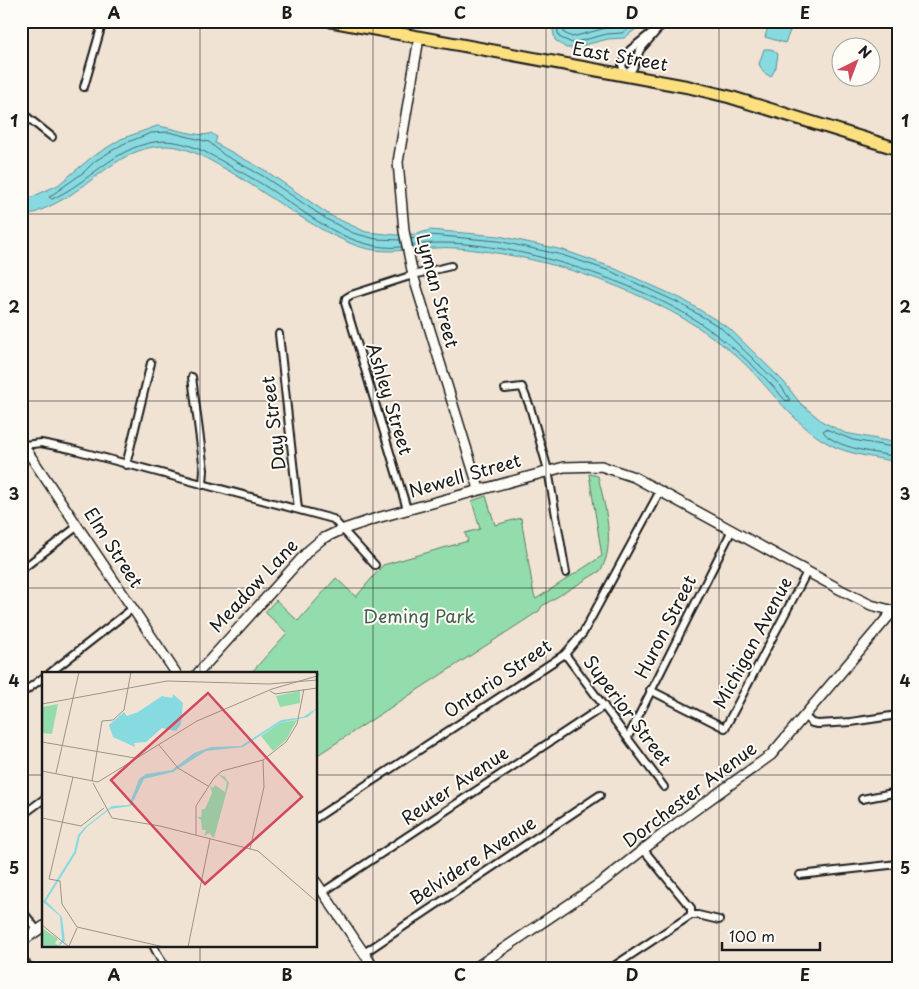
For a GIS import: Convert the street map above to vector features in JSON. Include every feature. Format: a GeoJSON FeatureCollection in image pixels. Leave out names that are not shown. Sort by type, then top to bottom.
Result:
{"type":"FeatureCollection","features":[{"type":"Feature","properties":{"kind":"highway","name":"East Street"},"geometry":{"type":"LineString","coordinates":[[332,21],[711,92],[898,148]]}},
{"type":"Feature","properties":{"kind":"street"},"geometry":{"type":"LineString","coordinates":[[84,86],[103,21]]}},
{"type":"Feature","properties":{"kind":"street"},"geometry":{"type":"LineString","coordinates":[[660,27],[627,54],[622,65],[626,75],[633,68],[640,50],[666,21]]}},
{"type":"Feature","properties":{"kind":"street","name":"Lyman Street"},"geometry":{"type":"LineString","coordinates":[[419,38],[398,162],[404,231],[413,275],[479,489]]}},
{"type":"Feature","properties":{"kind":"street"},"geometry":{"type":"LineString","coordinates":[[21,112],[52,137]]}},
{"type":"Feature","properties":{"kind":"street"},"geometry":{"type":"LineString","coordinates":[[413,275],[451,266]]}},
{"type":"Feature","properties":{"kind":"street","name":"Ashley Street"},"geometry":{"type":"LineString","coordinates":[[407,509],[345,303],[346,298],[413,275]]}},
{"type":"Feature","properties":{"kind":"street","name":"Day Street"},"geometry":{"type":"LineString","coordinates":[[278,334],[298,509]]}},
{"type":"Feature","properties":{"kind":"street"},"geometry":{"type":"LineString","coordinates":[[126,465],[151,363]]}},
{"type":"Feature","properties":{"kind":"street"},"geometry":{"type":"LineString","coordinates":[[192,377],[204,470],[203,484]]}},
{"type":"Feature","properties":{"kind":"street"},"geometry":{"type":"LineString","coordinates":[[505,389],[518,386],[524,391],[548,470],[566,573]]}},
{"type":"Feature","properties":{"kind":"street"},"geometry":{"type":"LineString","coordinates":[[23,444],[41,442],[333,519],[341,530],[375,565]]}},
{"type":"Feature","properties":{"kind":"street","name":"Elm Street"},"geometry":{"type":"LineString","coordinates":[[23,444],[175,672]]}},
{"type":"Feature","properties":{"kind":"street","name":"Newell Street"},"geometry":{"type":"LineString","coordinates":[[341,530],[407,509],[548,470],[576,465],[600,466],[622,472],[660,491],[731,532],[871,605],[895,612]]}},
{"type":"Feature","properties":{"kind":"street","name":"Ontario Street"},"geometry":{"type":"LineString","coordinates":[[318,817],[565,654],[583,633],[660,491]]}},
{"type":"Feature","properties":{"kind":"street"},"geometry":{"type":"LineString","coordinates":[[21,570],[78,526]]}},
{"type":"Feature","properties":{"kind":"street","name":"Meadow Lane"},"geometry":{"type":"LineString","coordinates":[[199,672],[309,550],[322,539],[341,530]]}},
{"type":"Feature","properties":{"kind":"street","name":"Huron Street"},"geometry":{"type":"LineString","coordinates":[[628,737],[731,532]]}},
{"type":"Feature","properties":{"kind":"street","name":"Michigan Avenue"},"geometry":{"type":"LineString","coordinates":[[650,690],[725,728],[807,572]]}},
{"type":"Feature","properties":{"kind":"street"},"geometry":{"type":"LineString","coordinates":[[51,672],[133,608]]}},
{"type":"Feature","properties":{"kind":"street","name":"Dorchester Avenue"},"geometry":{"type":"LineString","coordinates":[[475,968],[602,882],[643,849],[771,755],[895,612]]}},
{"type":"Feature","properties":{"kind":"street","name":"Superior Street"},"geometry":{"type":"LineString","coordinates":[[565,654],[664,787]]}},
{"type":"Feature","properties":{"kind":"street"},"geometry":{"type":"LineString","coordinates":[[21,694],[42,678]]}},
{"type":"Feature","properties":{"kind":"street","name":"Reuter Avenue"},"geometry":{"type":"LineString","coordinates":[[323,892],[604,706]]}},
{"type":"Feature","properties":{"kind":"street"},"geometry":{"type":"LineString","coordinates":[[805,717],[812,723],[818,724],[851,722],[898,715]]}},
{"type":"Feature","properties":{"kind":"street"},"geometry":{"type":"LineString","coordinates":[[862,799],[898,792]]}},
{"type":"Feature","properties":{"kind":"street","name":"Belvidere Avenue"},"geometry":{"type":"LineString","coordinates":[[364,953],[600,796]]}},
{"type":"Feature","properties":{"kind":"street"},"geometry":{"type":"LineString","coordinates":[[21,816],[42,800]]}},
{"type":"Feature","properties":{"kind":"street"},"geometry":{"type":"LineString","coordinates":[[643,849],[691,908],[690,915]]}},
{"type":"Feature","properties":{"kind":"street"},"geometry":{"type":"LineString","coordinates":[[800,875],[898,864]]}},
{"type":"Feature","properties":{"kind":"street"},"geometry":{"type":"LineString","coordinates":[[318,885],[374,968]]}},
{"type":"Feature","properties":{"kind":"street"},"geometry":{"type":"LineString","coordinates":[[21,909],[40,928],[21,942]]}},
{"type":"Feature","properties":{"kind":"street"},"geometry":{"type":"LineString","coordinates":[[611,968],[690,915],[698,914],[719,920]]}},
{"type":"Feature","properties":{"kind":"street"},"geometry":{"type":"LineString","coordinates":[[154,946],[165,968]]}},
{"type":"Feature","properties":{"kind":"street"},"geometry":{"type":"LineString","coordinates":[[21,956],[30,968]]}},
{"type":"Feature","properties":{"kind":"green space","name":"Deming Park"},"geometry":{"type":"Polygon","coordinates":[[[589,474],[598,476],[608,524],[608,549],[600,571],[542,606],[539,611],[318,755],[318,672],[252,672],[287,633],[265,612],[276,600],[298,621],[336,578],[356,597],[383,565],[468,541],[465,533],[480,529],[472,501],[486,496],[495,525],[521,518],[536,599],[602,556],[589,474]]]}},
{"type":"Feature","properties":{"kind":"water"},"geometry":{"type":"Polygon","coordinates":[[[551,21],[647,21],[624,38],[608,39],[566,48],[555,40],[551,21]]]}},
{"type":"Feature","properties":{"kind":"water"},"geometry":{"type":"Polygon","coordinates":[[[770,21],[794,21],[785,43],[765,37],[770,21]]]}},
{"type":"Feature","properties":{"kind":"water"},"geometry":{"type":"Polygon","coordinates":[[[764,49],[771,49],[778,54],[776,67],[771,77],[763,72],[759,64],[764,49]]]}},
{"type":"Feature","properties":{"kind":"water"},"geometry":{"type":"Polygon","coordinates":[[[157,126],[201,135],[211,133],[217,137],[215,143],[266,171],[331,216],[366,232],[397,235],[417,234],[430,230],[499,236],[563,250],[611,267],[682,299],[729,328],[784,382],[800,403],[823,422],[845,433],[898,443],[898,462],[850,452],[822,440],[799,422],[748,367],[725,346],[681,317],[632,293],[555,265],[501,254],[455,248],[384,251],[363,248],[336,237],[289,210],[229,171],[198,154],[182,148],[151,147],[126,156],[64,199],[21,219],[21,202],[58,185],[92,157],[121,139],[157,126]]]}}]}
